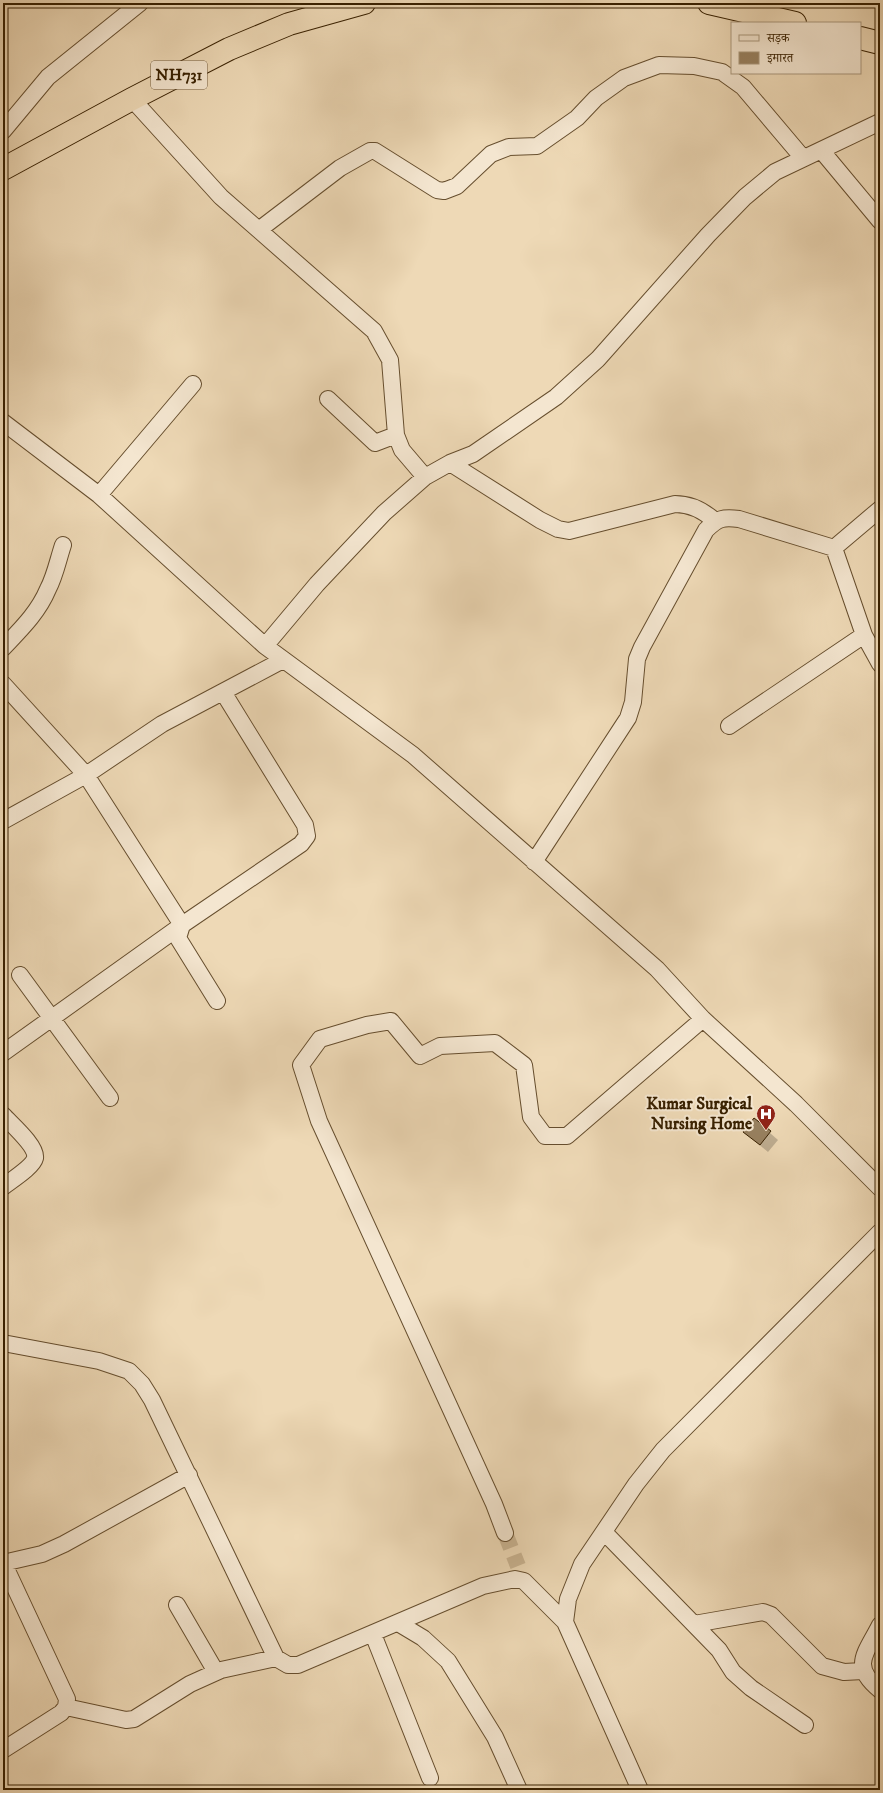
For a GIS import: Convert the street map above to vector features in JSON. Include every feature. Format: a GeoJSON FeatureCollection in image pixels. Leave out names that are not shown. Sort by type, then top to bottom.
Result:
{"type":"FeatureCollection","features":[{"type":"Feature","properties":{"kind":"highway","name":"NH731"},"geometry":{"type":"LineString","coordinates":[[3,169],[132,99],[229,49],[289,24],[364,3]]}},
{"type":"Feature","properties":{"kind":"highway"},"geometry":{"type":"LineString","coordinates":[[709,3],[791,22]]}},
{"type":"Feature","properties":{"kind":"highway"},"geometry":{"type":"LineString","coordinates":[[861,38],[880,43]]}},
{"type":"Feature","properties":{"kind":"street"},"geometry":{"type":"LineString","coordinates":[[3,131],[48,77],[140,3]]}},
{"type":"Feature","properties":{"kind":"street"},"geometry":{"type":"LineString","coordinates":[[260,229],[340,168],[370,151],[375,151],[437,190],[444,191],[457,186],[491,154],[509,147],[537,146],[577,118],[596,98],[624,78],[659,65],[694,66],[722,72],[744,86],[803,158]]}},
{"type":"Feature","properties":{"kind":"street"},"geometry":{"type":"LineString","coordinates":[[132,99],[221,197],[260,229],[374,331],[390,360],[396,435],[402,450],[425,477]]}},
{"type":"Feature","properties":{"kind":"street"},"geometry":{"type":"LineString","coordinates":[[265,646],[317,584],[384,513],[425,477],[450,463],[473,454],[556,397],[598,359],[708,236],[746,197],[775,172],[880,122]]}},
{"type":"Feature","properties":{"kind":"street"},"geometry":{"type":"LineString","coordinates":[[820,150],[880,221]]}},
{"type":"Feature","properties":{"kind":"street"},"geometry":{"type":"LineString","coordinates":[[99,495],[194,384]]}},
{"type":"Feature","properties":{"kind":"street"},"geometry":{"type":"LineString","coordinates":[[328,399],[375,443],[396,435]]}},
{"type":"Feature","properties":{"kind":"street"},"geometry":{"type":"LineString","coordinates":[[3,422],[99,495],[265,646],[414,755],[657,969],[703,1019],[796,1104],[880,1188]]}},
{"type":"Feature","properties":{"kind":"street"},"geometry":{"type":"LineString","coordinates":[[450,463],[540,520],[558,529],[569,531],[675,504],[685,504],[704,512],[715,521]]}},
{"type":"Feature","properties":{"kind":"street"},"geometry":{"type":"LineString","coordinates":[[834,548],[880,509]]}},
{"type":"Feature","properties":{"kind":"street"},"geometry":{"type":"LineString","coordinates":[[534,862],[628,718],[633,702],[637,659],[642,647],[706,530],[715,521],[726,518],[740,519],[834,548]]}},
{"type":"Feature","properties":{"kind":"street"},"geometry":{"type":"LineString","coordinates":[[3,648],[26,624],[40,606],[49,588],[63,545]]}},
{"type":"Feature","properties":{"kind":"street"},"geometry":{"type":"LineString","coordinates":[[834,548],[864,635],[880,664]]}},
{"type":"Feature","properties":{"kind":"street"},"geometry":{"type":"LineString","coordinates":[[729,726],[864,635]]}},
{"type":"Feature","properties":{"kind":"street"},"geometry":{"type":"LineString","coordinates":[[3,821],[86,775],[162,724],[283,660]]}},
{"type":"Feature","properties":{"kind":"street"},"geometry":{"type":"LineString","coordinates":[[3,684],[86,775],[182,925],[178,938],[217,1001]]}},
{"type":"Feature","properties":{"kind":"street"},"geometry":{"type":"LineString","coordinates":[[3,1053],[182,925],[301,844],[307,836],[305,826],[223,692]]}},
{"type":"Feature","properties":{"kind":"street"},"geometry":{"type":"LineString","coordinates":[[20,975],[110,1098]]}},
{"type":"Feature","properties":{"kind":"street"},"geometry":{"type":"LineString","coordinates":[[505,1533],[319,1121],[301,1065],[320,1039],[367,1025],[391,1021],[420,1056],[440,1046],[495,1043],[524,1065],[531,1117],[545,1136],[567,1136],[703,1019]]}},
{"type":"Feature","properties":{"kind":"street"},"geometry":{"type":"LineString","coordinates":[[3,1115],[34,1148],[35,1159],[30,1166],[3,1187]]}},
{"type":"Feature","properties":{"kind":"street"},"geometry":{"type":"LineString","coordinates":[[565,1622],[568,1599],[582,1564],[636,1484],[662,1450],[880,1232]]}},
{"type":"Feature","properties":{"kind":"street"},"geometry":{"type":"LineString","coordinates":[[3,1343],[99,1361],[129,1371],[142,1384],[152,1400],[276,1658],[288,1665],[298,1665],[483,1586],[515,1579],[524,1581]]}},
{"type":"Feature","properties":{"kind":"street"},"geometry":{"type":"LineString","coordinates":[[3,1750],[61,1713],[66,1707],[67,1698],[3,1562],[42,1554],[64,1544],[188,1475]]}},
{"type":"Feature","properties":{"kind":"street"},"geometry":{"type":"LineString","coordinates":[[604,1532],[719,1650],[733,1672],[751,1688],[805,1725]]}},
{"type":"Feature","properties":{"kind":"street"},"geometry":{"type":"LineString","coordinates":[[518,1566],[524,1581],[565,1622],[640,1790]]}},
{"type":"Feature","properties":{"kind":"street"},"geometry":{"type":"LineString","coordinates":[[177,1605],[216,1672]]}},
{"type":"Feature","properties":{"kind":"street"},"geometry":{"type":"LineString","coordinates":[[694,1624],[763,1612],[771,1615],[822,1666],[844,1672],[863,1671]]}},
{"type":"Feature","properties":{"kind":"street"},"geometry":{"type":"LineString","coordinates":[[398,1623],[423,1638],[448,1661],[495,1737],[519,1790]]}},
{"type":"Feature","properties":{"kind":"street"},"geometry":{"type":"LineString","coordinates":[[880,1625],[862,1661],[863,1671],[868,1681],[880,1690]]}},
{"type":"Feature","properties":{"kind":"street"},"geometry":{"type":"LineString","coordinates":[[373,1634],[430,1778]]}},
{"type":"Feature","properties":{"kind":"street"},"geometry":{"type":"LineString","coordinates":[[66,1707],[126,1720],[134,1719],[190,1684],[216,1672],[276,1658]]}},
{"type":"Feature","properties":{"kind":"building"},"geometry":{"type":"Polygon","coordinates":[[[754,1118],[771,1131],[760,1145],[743,1132],[754,1118]]]}},
{"type":"Feature","properties":{"kind":"tunnel"},"geometry":{"type":"LineString","coordinates":[[505,1533],[518,1566]]}},
{"type":"Feature","properties":{"kind":"place","name":"Kumar Surgical Nursing Home"},"geometry":{"type":"Point","coordinates":[766,1131]}}]}
